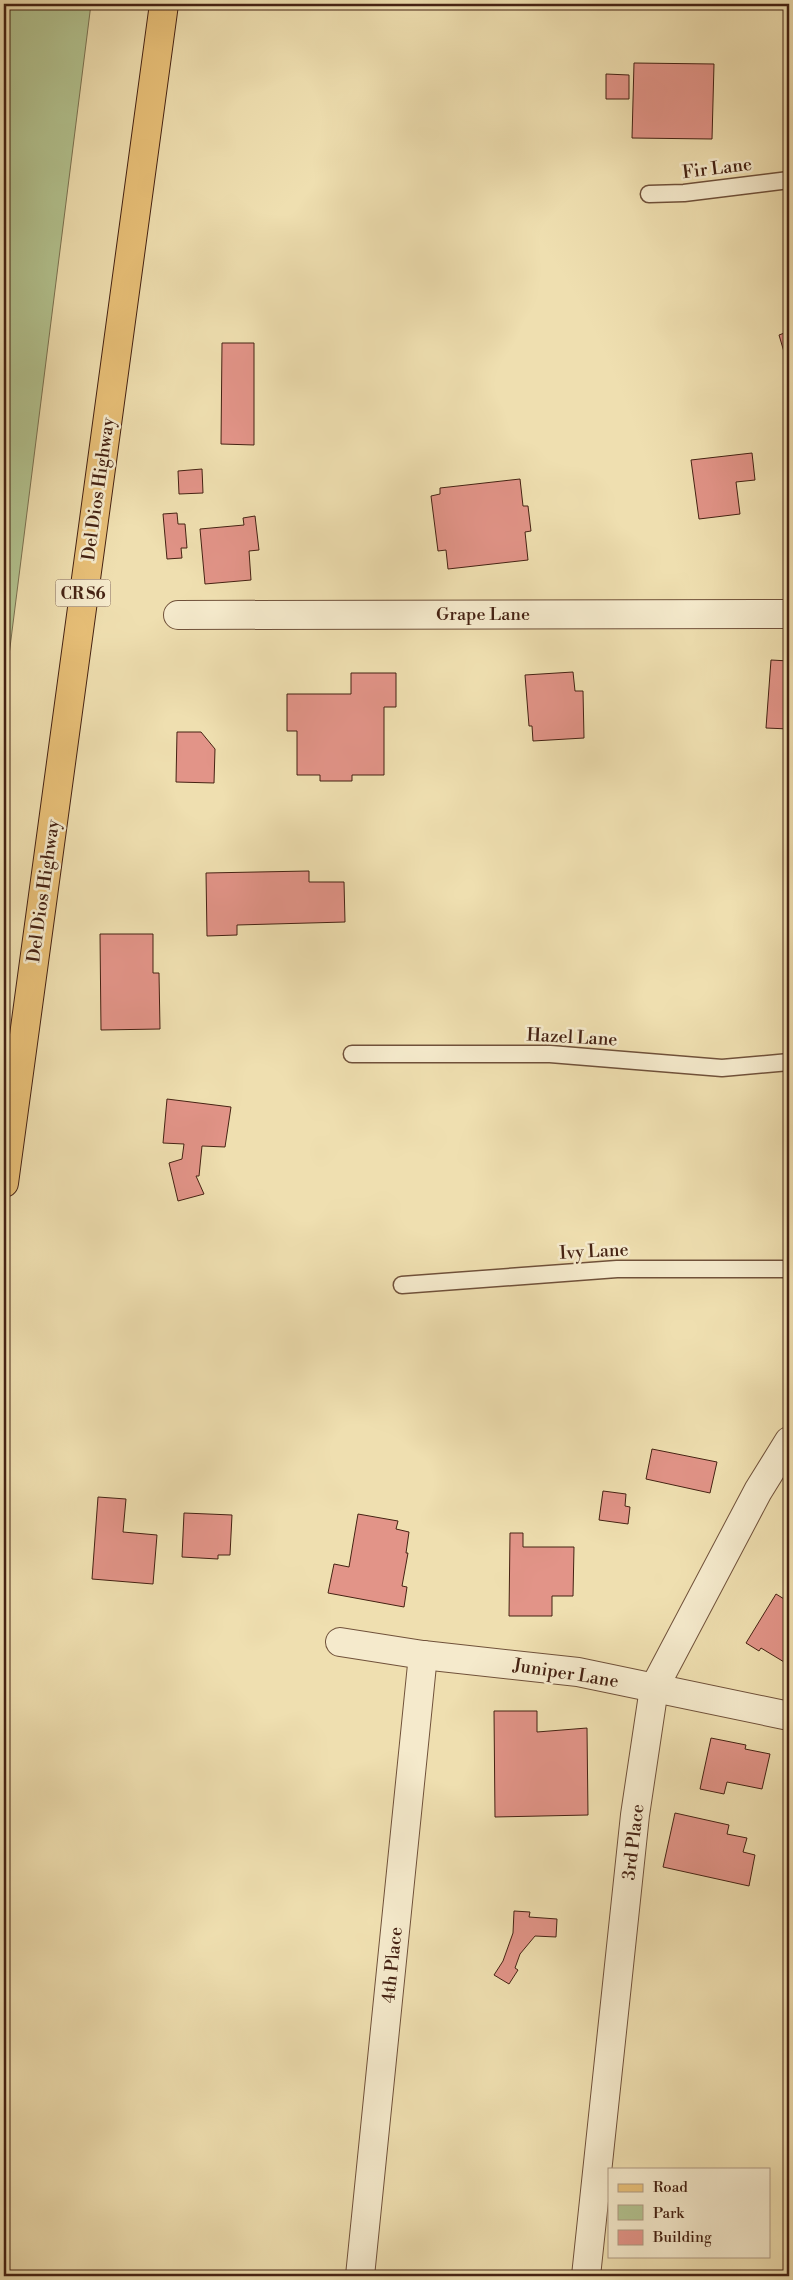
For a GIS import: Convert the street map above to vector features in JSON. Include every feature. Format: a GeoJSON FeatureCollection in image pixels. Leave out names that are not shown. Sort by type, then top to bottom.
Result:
{"type":"FeatureCollection","features":[{"type":"Feature","properties":{"kind":"main road","name":"Del Dios Highway"},"geometry":{"type":"LineString","coordinates":[[4,1183],[164,4]]}},
{"type":"Feature","properties":{"kind":"street","name":"Grape Lane"},"geometry":{"type":"LineString","coordinates":[[178,615],[789,614]]}},
{"type":"Feature","properties":{"kind":"street","name":"3rd Place"},"geometry":{"type":"LineString","coordinates":[[586,2276],[635,1816],[654,1688],[758,1492],[789,1440]]}},
{"type":"Feature","properties":{"kind":"street","name":"Juniper Lane"},"geometry":{"type":"LineString","coordinates":[[340,1642],[423,1655],[578,1672],[789,1716]]}},
{"type":"Feature","properties":{"kind":"street","name":"4th Place"},"geometry":{"type":"LineString","coordinates":[[360,2276],[423,1655]]}},
{"type":"Feature","properties":{"kind":"lane","name":"Fir Lane"},"geometry":{"type":"LineString","coordinates":[[649,194],[684,194],[789,180]]}},
{"type":"Feature","properties":{"kind":"lane","name":"Hazel Lane"},"geometry":{"type":"LineString","coordinates":[[352,1054],[550,1054],[722,1068],[789,1062]]}},
{"type":"Feature","properties":{"kind":"lane","name":"Ivy Lane"},"geometry":{"type":"LineString","coordinates":[[402,1285],[617,1269],[789,1269]]}},
{"type":"Feature","properties":{"kind":"green space"},"geometry":{"type":"Polygon","coordinates":[[[4,4],[91,4],[4,695],[4,4]]]}},
{"type":"Feature","properties":{"kind":"building"},"geometry":{"type":"Polygon","coordinates":[[[634,63],[714,64],[712,139],[632,138],[634,63]]]}},
{"type":"Feature","properties":{"kind":"building"},"geometry":{"type":"Polygon","coordinates":[[[606,74],[629,75],[629,99],[606,99],[606,74]]]}},
{"type":"Feature","properties":{"kind":"building"},"geometry":{"type":"Polygon","coordinates":[[[789,320],[789,362],[787,362],[779,335],[787,332],[784,322],[789,320]]]}},
{"type":"Feature","properties":{"kind":"building"},"geometry":{"type":"Polygon","coordinates":[[[222,343],[254,343],[254,445],[221,444],[222,343]]]}},
{"type":"Feature","properties":{"kind":"building"},"geometry":{"type":"Polygon","coordinates":[[[752,453],[755,480],[736,482],[740,514],[699,519],[691,460],[752,453]]]}},
{"type":"Feature","properties":{"kind":"building"},"geometry":{"type":"Polygon","coordinates":[[[202,469],[203,493],[179,494],[178,471],[202,469]]]}},
{"type":"Feature","properties":{"kind":"building"},"geometry":{"type":"Polygon","coordinates":[[[520,479],[523,506],[528,506],[531,531],[525,532],[528,560],[448,569],[446,550],[438,551],[431,496],[440,494],[440,488],[520,479]]]}},
{"type":"Feature","properties":{"kind":"building"},"geometry":{"type":"Polygon","coordinates":[[[177,513],[178,524],[185,524],[187,548],[181,548],[182,558],[167,559],[163,514],[177,513]]]}},
{"type":"Feature","properties":{"kind":"building"},"geometry":{"type":"Polygon","coordinates":[[[255,516],[259,550],[249,551],[251,580],[205,584],[200,529],[244,525],[243,518],[255,516]]]}},
{"type":"Feature","properties":{"kind":"building"},"geometry":{"type":"Polygon","coordinates":[[[771,660],[789,661],[789,729],[766,728],[771,660]]]}},
{"type":"Feature","properties":{"kind":"building"},"geometry":{"type":"Polygon","coordinates":[[[573,672],[575,691],[583,691],[584,738],[533,741],[532,726],[529,726],[525,675],[573,672]]]}},
{"type":"Feature","properties":{"kind":"building"},"geometry":{"type":"Polygon","coordinates":[[[351,673],[396,673],[396,707],[384,707],[384,775],[352,775],[352,781],[320,781],[320,775],[297,775],[297,731],[287,731],[287,694],[351,694],[351,673]]]}},
{"type":"Feature","properties":{"kind":"building"},"geometry":{"type":"Polygon","coordinates":[[[177,732],[201,732],[215,749],[214,783],[176,782],[177,732]]]}},
{"type":"Feature","properties":{"kind":"building"},"geometry":{"type":"Polygon","coordinates":[[[309,871],[309,882],[344,882],[345,922],[237,925],[237,935],[207,936],[206,873],[309,871]]]}},
{"type":"Feature","properties":{"kind":"building"},"geometry":{"type":"Polygon","coordinates":[[[100,934],[153,934],[153,973],[159,973],[160,1029],[101,1030],[100,934]]]}},
{"type":"Feature","properties":{"kind":"building"},"geometry":{"type":"Polygon","coordinates":[[[167,1099],[231,1107],[225,1147],[202,1146],[199,1176],[196,1176],[204,1194],[178,1201],[169,1163],[182,1159],[184,1144],[163,1143],[167,1099]]]}},
{"type":"Feature","properties":{"kind":"building"},"geometry":{"type":"Polygon","coordinates":[[[652,1449],[717,1462],[710,1493],[646,1479],[652,1449]]]}},
{"type":"Feature","properties":{"kind":"building"},"geometry":{"type":"Polygon","coordinates":[[[603,1491],[626,1494],[625,1506],[630,1507],[628,1524],[599,1520],[603,1491]]]}},
{"type":"Feature","properties":{"kind":"building"},"geometry":{"type":"Polygon","coordinates":[[[98,1497],[126,1499],[123,1532],[157,1535],[153,1584],[92,1579],[98,1497]]]}},
{"type":"Feature","properties":{"kind":"building"},"geometry":{"type":"Polygon","coordinates":[[[184,1513],[232,1515],[230,1555],[218,1555],[218,1559],[182,1557],[184,1513]]]}},
{"type":"Feature","properties":{"kind":"building"},"geometry":{"type":"Polygon","coordinates":[[[358,1514],[398,1521],[396,1529],[409,1532],[406,1553],[408,1553],[402,1586],[407,1587],[404,1607],[328,1593],[334,1564],[349,1567],[358,1514]]]}},
{"type":"Feature","properties":{"kind":"building"},"geometry":{"type":"Polygon","coordinates":[[[510,1533],[523,1533],[523,1547],[574,1547],[573,1596],[552,1596],[552,1616],[509,1616],[510,1533]]]}},
{"type":"Feature","properties":{"kind":"building"},"geometry":{"type":"Polygon","coordinates":[[[776,1594],[789,1602],[789,1665],[761,1648],[759,1651],[746,1643],[776,1594]]]}},
{"type":"Feature","properties":{"kind":"building"},"geometry":{"type":"Polygon","coordinates":[[[494,1711],[537,1711],[537,1732],[587,1728],[588,1815],[495,1817],[494,1711]]]}},
{"type":"Feature","properties":{"kind":"building"},"geometry":{"type":"Polygon","coordinates":[[[711,1738],[746,1745],[745,1749],[770,1754],[762,1789],[727,1782],[724,1794],[700,1789],[711,1738]]]}},
{"type":"Feature","properties":{"kind":"building"},"geometry":{"type":"Polygon","coordinates":[[[675,1813],[729,1825],[727,1834],[747,1838],[743,1852],[755,1855],[749,1886],[663,1867],[675,1813]]]}},
{"type":"Feature","properties":{"kind":"building"},"geometry":{"type":"Polygon","coordinates":[[[514,1911],[530,1912],[529,1917],[557,1919],[556,1937],[535,1936],[520,1954],[515,1968],[518,1970],[509,1984],[494,1975],[503,1961],[513,1933],[514,1911]]]}}]}
